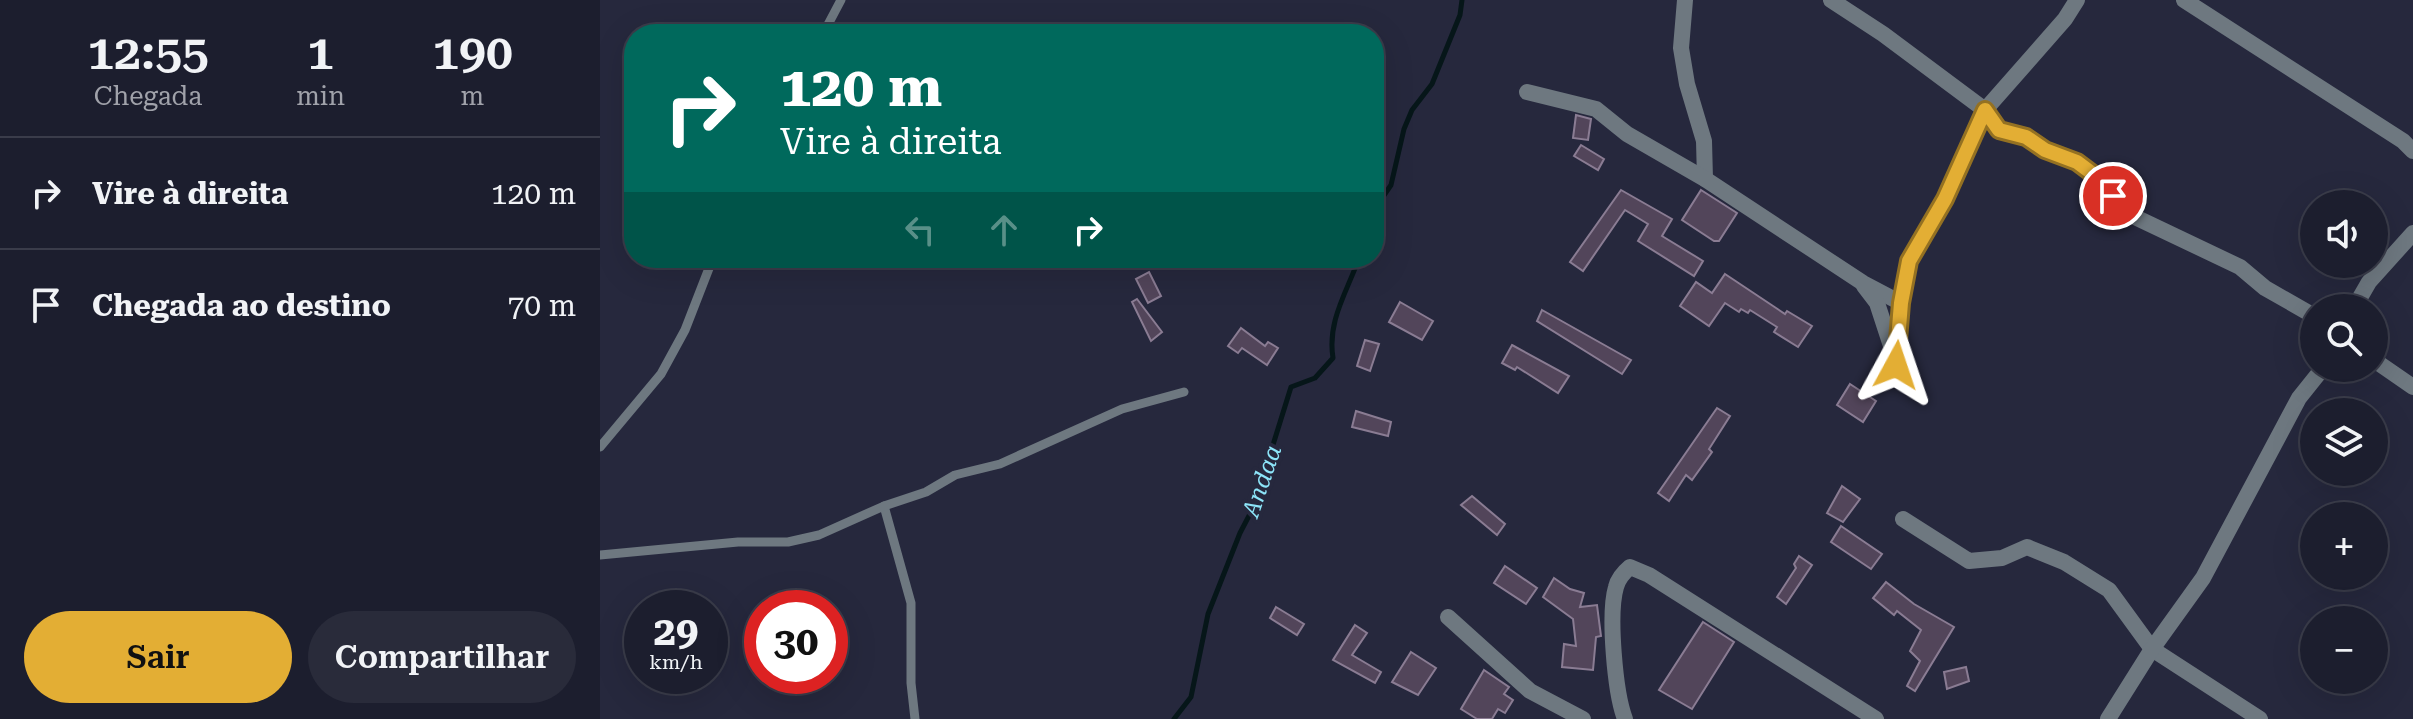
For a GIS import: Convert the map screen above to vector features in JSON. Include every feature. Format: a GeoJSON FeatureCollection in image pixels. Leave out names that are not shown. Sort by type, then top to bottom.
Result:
{"type":"FeatureCollection","features":[{"type":"Feature","properties":{"kind":"street"},"geometry":{"type":"LineString","coordinates":[[1685,0],[1681,48],[1687,84],[1704,141],[1705,179]]}},
{"type":"Feature","properties":{"kind":"street"},"geometry":{"type":"LineString","coordinates":[[1831,0],[1883,34],[1985,110],[1999,130],[2026,137],[2045,150],[2077,162],[2097,177],[2137,218],[2240,267],[2265,288],[2300,308]]}},
{"type":"Feature","properties":{"kind":"street"},"geometry":{"type":"LineString","coordinates":[[1863,283],[1877,303],[1896,365],[1901,303],[1909,261],[1945,199],[1985,110],[2065,19],[2077,0]]}},
{"type":"Feature","properties":{"kind":"street"},"geometry":{"type":"LineString","coordinates":[[2184,0],[2403,141],[2413,151]]}},
{"type":"Feature","properties":{"kind":"street"},"geometry":{"type":"LineString","coordinates":[[1527,92],[1596,109],[1627,134],[1705,179],[1863,283],[1901,303]]}},
{"type":"Feature","properties":{"kind":"street"},"geometry":{"type":"LineString","coordinates":[[2362,294],[2413,233]]}},
{"type":"Feature","properties":{"kind":"street"},"geometry":{"type":"LineString","coordinates":[[2388,370],[2413,387]]}},
{"type":"Feature","properties":{"kind":"street"},"geometry":{"type":"LineString","coordinates":[[2108,719],[2152,649],[2203,578],[2299,398],[2312,382]]}},
{"type":"Feature","properties":{"kind":"street"},"geometry":{"type":"LineString","coordinates":[[1903,519],[1969,561],[2002,558],[2027,547],[2041,550],[2064,562],[2109,590],[2152,649],[2260,719]]}},
{"type":"Feature","properties":{"kind":"street"},"geometry":{"type":"LineString","coordinates":[[1620,715],[1616,675],[1615,588],[1622,573],[1630,567],[1649,575],[1876,719]]}},
{"type":"Feature","properties":{"kind":"street"},"geometry":{"type":"LineString","coordinates":[[1448,617],[1530,691],[1583,719]]}},
{"type":"Feature","properties":{"kind":"lane"},"geometry":{"type":"LineString","coordinates":[[828,24],[841,0]]}},
{"type":"Feature","properties":{"kind":"lane"},"geometry":{"type":"LineString","coordinates":[[600,447],[661,374],[685,330],[709,268]]}},
{"type":"Feature","properties":{"kind":"lane"},"geometry":{"type":"LineString","coordinates":[[600,555],[738,542],[788,542],[819,535],[884,506],[926,492],[955,475],[1000,464],[1122,409],[1184,392]]}},
{"type":"Feature","properties":{"kind":"lane"},"geometry":{"type":"LineString","coordinates":[[884,506],[911,603],[911,683],[915,719]]}},
{"type":"Feature","properties":{"kind":"building"},"geometry":{"type":"Polygon","coordinates":[[[1576,115],[1591,119],[1588,140],[1573,138],[1576,115]]]}},
{"type":"Feature","properties":{"kind":"building"},"geometry":{"type":"Polygon","coordinates":[[[1581,145],[1604,159],[1598,170],[1574,156],[1581,145]]]}},
{"type":"Feature","properties":{"kind":"building"},"geometry":{"type":"Polygon","coordinates":[[[1621,190],[1672,219],[1662,236],[1703,261],[1694,276],[1638,241],[1648,224],[1625,210],[1583,271],[1570,262],[1621,190]]]}},
{"type":"Feature","properties":{"kind":"building"},"geometry":{"type":"Polygon","coordinates":[[[1701,190],[1737,213],[1719,241],[1714,241],[1682,220],[1701,190]]]}},
{"type":"Feature","properties":{"kind":"building"},"geometry":{"type":"Polygon","coordinates":[[[1149,272],[1161,296],[1148,303],[1136,279],[1149,272]]]}},
{"type":"Feature","properties":{"kind":"building"},"geometry":{"type":"Polygon","coordinates":[[[1725,274],[1785,314],[1787,311],[1812,326],[1798,347],[1774,332],[1777,327],[1750,310],[1748,313],[1741,309],[1739,312],[1725,303],[1709,326],[1680,306],[1696,282],[1712,293],[1725,274]]]}},
{"type":"Feature","properties":{"kind":"building"},"geometry":{"type":"Polygon","coordinates":[[[1137,299],[1162,332],[1151,341],[1132,302],[1137,299]]]}},
{"type":"Feature","properties":{"kind":"building"},"geometry":{"type":"Polygon","coordinates":[[[1400,302],[1433,321],[1422,340],[1389,322],[1400,302]]]}},
{"type":"Feature","properties":{"kind":"building"},"geometry":{"type":"Polygon","coordinates":[[[1542,310],[1631,360],[1622,374],[1537,321],[1542,310]]]}},
{"type":"Feature","properties":{"kind":"building"},"geometry":{"type":"Polygon","coordinates":[[[1241,328],[1265,346],[1268,342],[1278,348],[1267,365],[1242,348],[1238,353],[1228,346],[1241,328]]]}},
{"type":"Feature","properties":{"kind":"building"},"geometry":{"type":"Polygon","coordinates":[[[1365,340],[1379,344],[1370,371],[1357,366],[1365,340]]]}},
{"type":"Feature","properties":{"kind":"building"},"geometry":{"type":"Polygon","coordinates":[[[1512,345],[1569,376],[1558,393],[1517,367],[1515,370],[1502,363],[1512,345]]]}},
{"type":"Feature","properties":{"kind":"building"},"geometry":{"type":"Polygon","coordinates":[[[1850,384],[1876,401],[1863,422],[1837,405],[1850,384]]]}},
{"type":"Feature","properties":{"kind":"building"},"geometry":{"type":"Polygon","coordinates":[[[1717,408],[1730,416],[1709,449],[1712,452],[1692,480],[1686,475],[1669,501],[1658,493],[1717,408]]]}},
{"type":"Feature","properties":{"kind":"building"},"geometry":{"type":"Polygon","coordinates":[[[1356,411],[1391,422],[1388,436],[1352,427],[1356,411]]]}},
{"type":"Feature","properties":{"kind":"building"},"geometry":{"type":"Polygon","coordinates":[[[1842,486],[1860,499],[1843,522],[1827,513],[1842,486]]]}},
{"type":"Feature","properties":{"kind":"building"},"geometry":{"type":"Polygon","coordinates":[[[1472,496],[1505,524],[1497,535],[1461,505],[1472,496]]]}},
{"type":"Feature","properties":{"kind":"building"},"geometry":{"type":"Polygon","coordinates":[[[1841,526],[1882,554],[1871,569],[1831,542],[1841,526]]]}},
{"type":"Feature","properties":{"kind":"building"},"geometry":{"type":"Polygon","coordinates":[[[1799,556],[1812,565],[1786,604],[1777,597],[1796,568],[1794,564],[1799,556]]]}},
{"type":"Feature","properties":{"kind":"building"},"geometry":{"type":"Polygon","coordinates":[[[1505,566],[1537,588],[1526,604],[1494,583],[1505,566]]]}},
{"type":"Feature","properties":{"kind":"building"},"geometry":{"type":"Polygon","coordinates":[[[1554,578],[1570,589],[1584,593],[1580,607],[1597,605],[1601,636],[1596,637],[1593,670],[1562,667],[1564,644],[1576,646],[1573,619],[1543,597],[1554,578]]]}},
{"type":"Feature","properties":{"kind":"building"},"geometry":{"type":"Polygon","coordinates":[[[1886,582],[1914,604],[1954,627],[1915,691],[1907,686],[1920,661],[1910,651],[1921,630],[1897,611],[1894,615],[1873,598],[1886,582]]]}},
{"type":"Feature","properties":{"kind":"building"},"geometry":{"type":"Polygon","coordinates":[[[1276,607],[1304,624],[1297,635],[1270,618],[1276,607]]]}},
{"type":"Feature","properties":{"kind":"building"},"geometry":{"type":"Polygon","coordinates":[[[1703,622],[1734,642],[1692,709],[1659,690],[1703,622]]]}},
{"type":"Feature","properties":{"kind":"building"},"geometry":{"type":"Polygon","coordinates":[[[1355,625],[1367,633],[1352,655],[1381,672],[1375,683],[1333,660],[1355,625]]]}},
{"type":"Feature","properties":{"kind":"building"},"geometry":{"type":"Polygon","coordinates":[[[1411,652],[1436,668],[1418,695],[1392,682],[1411,652]]]}},
{"type":"Feature","properties":{"kind":"building"},"geometry":{"type":"Polygon","coordinates":[[[1966,667],[1969,681],[1947,689],[1944,672],[1966,667]]]}},
{"type":"Feature","properties":{"kind":"building"},"geometry":{"type":"Polygon","coordinates":[[[1484,670],[1509,687],[1504,694],[1513,700],[1505,713],[1498,709],[1492,719],[1477,719],[1461,709],[1484,670]]]}},
{"type":"Feature","properties":{"kind":"waterway","name":"Andaa"},"geometry":{"type":"LineString","coordinates":[[1384,195],[1391,185],[1404,129],[1412,110],[1432,84],[1460,15],[1462,0]]}},
{"type":"Feature","properties":{"kind":"waterway","name":"Andaa"},"geometry":{"type":"LineString","coordinates":[[1174,719],[1191,697],[1208,614],[1240,533],[1263,489],[1291,387],[1315,378],[1333,358],[1335,319],[1355,268]]}},
{"type":"Feature","properties":{"kind":"route"},"geometry":{"type":"LineString","coordinates":[[1896,365],[1901,303],[1909,261],[1945,199],[1985,110],[1989,120],[1999,130],[2026,137],[2045,150],[2077,162],[2097,177],[2113,196]]}}]}
